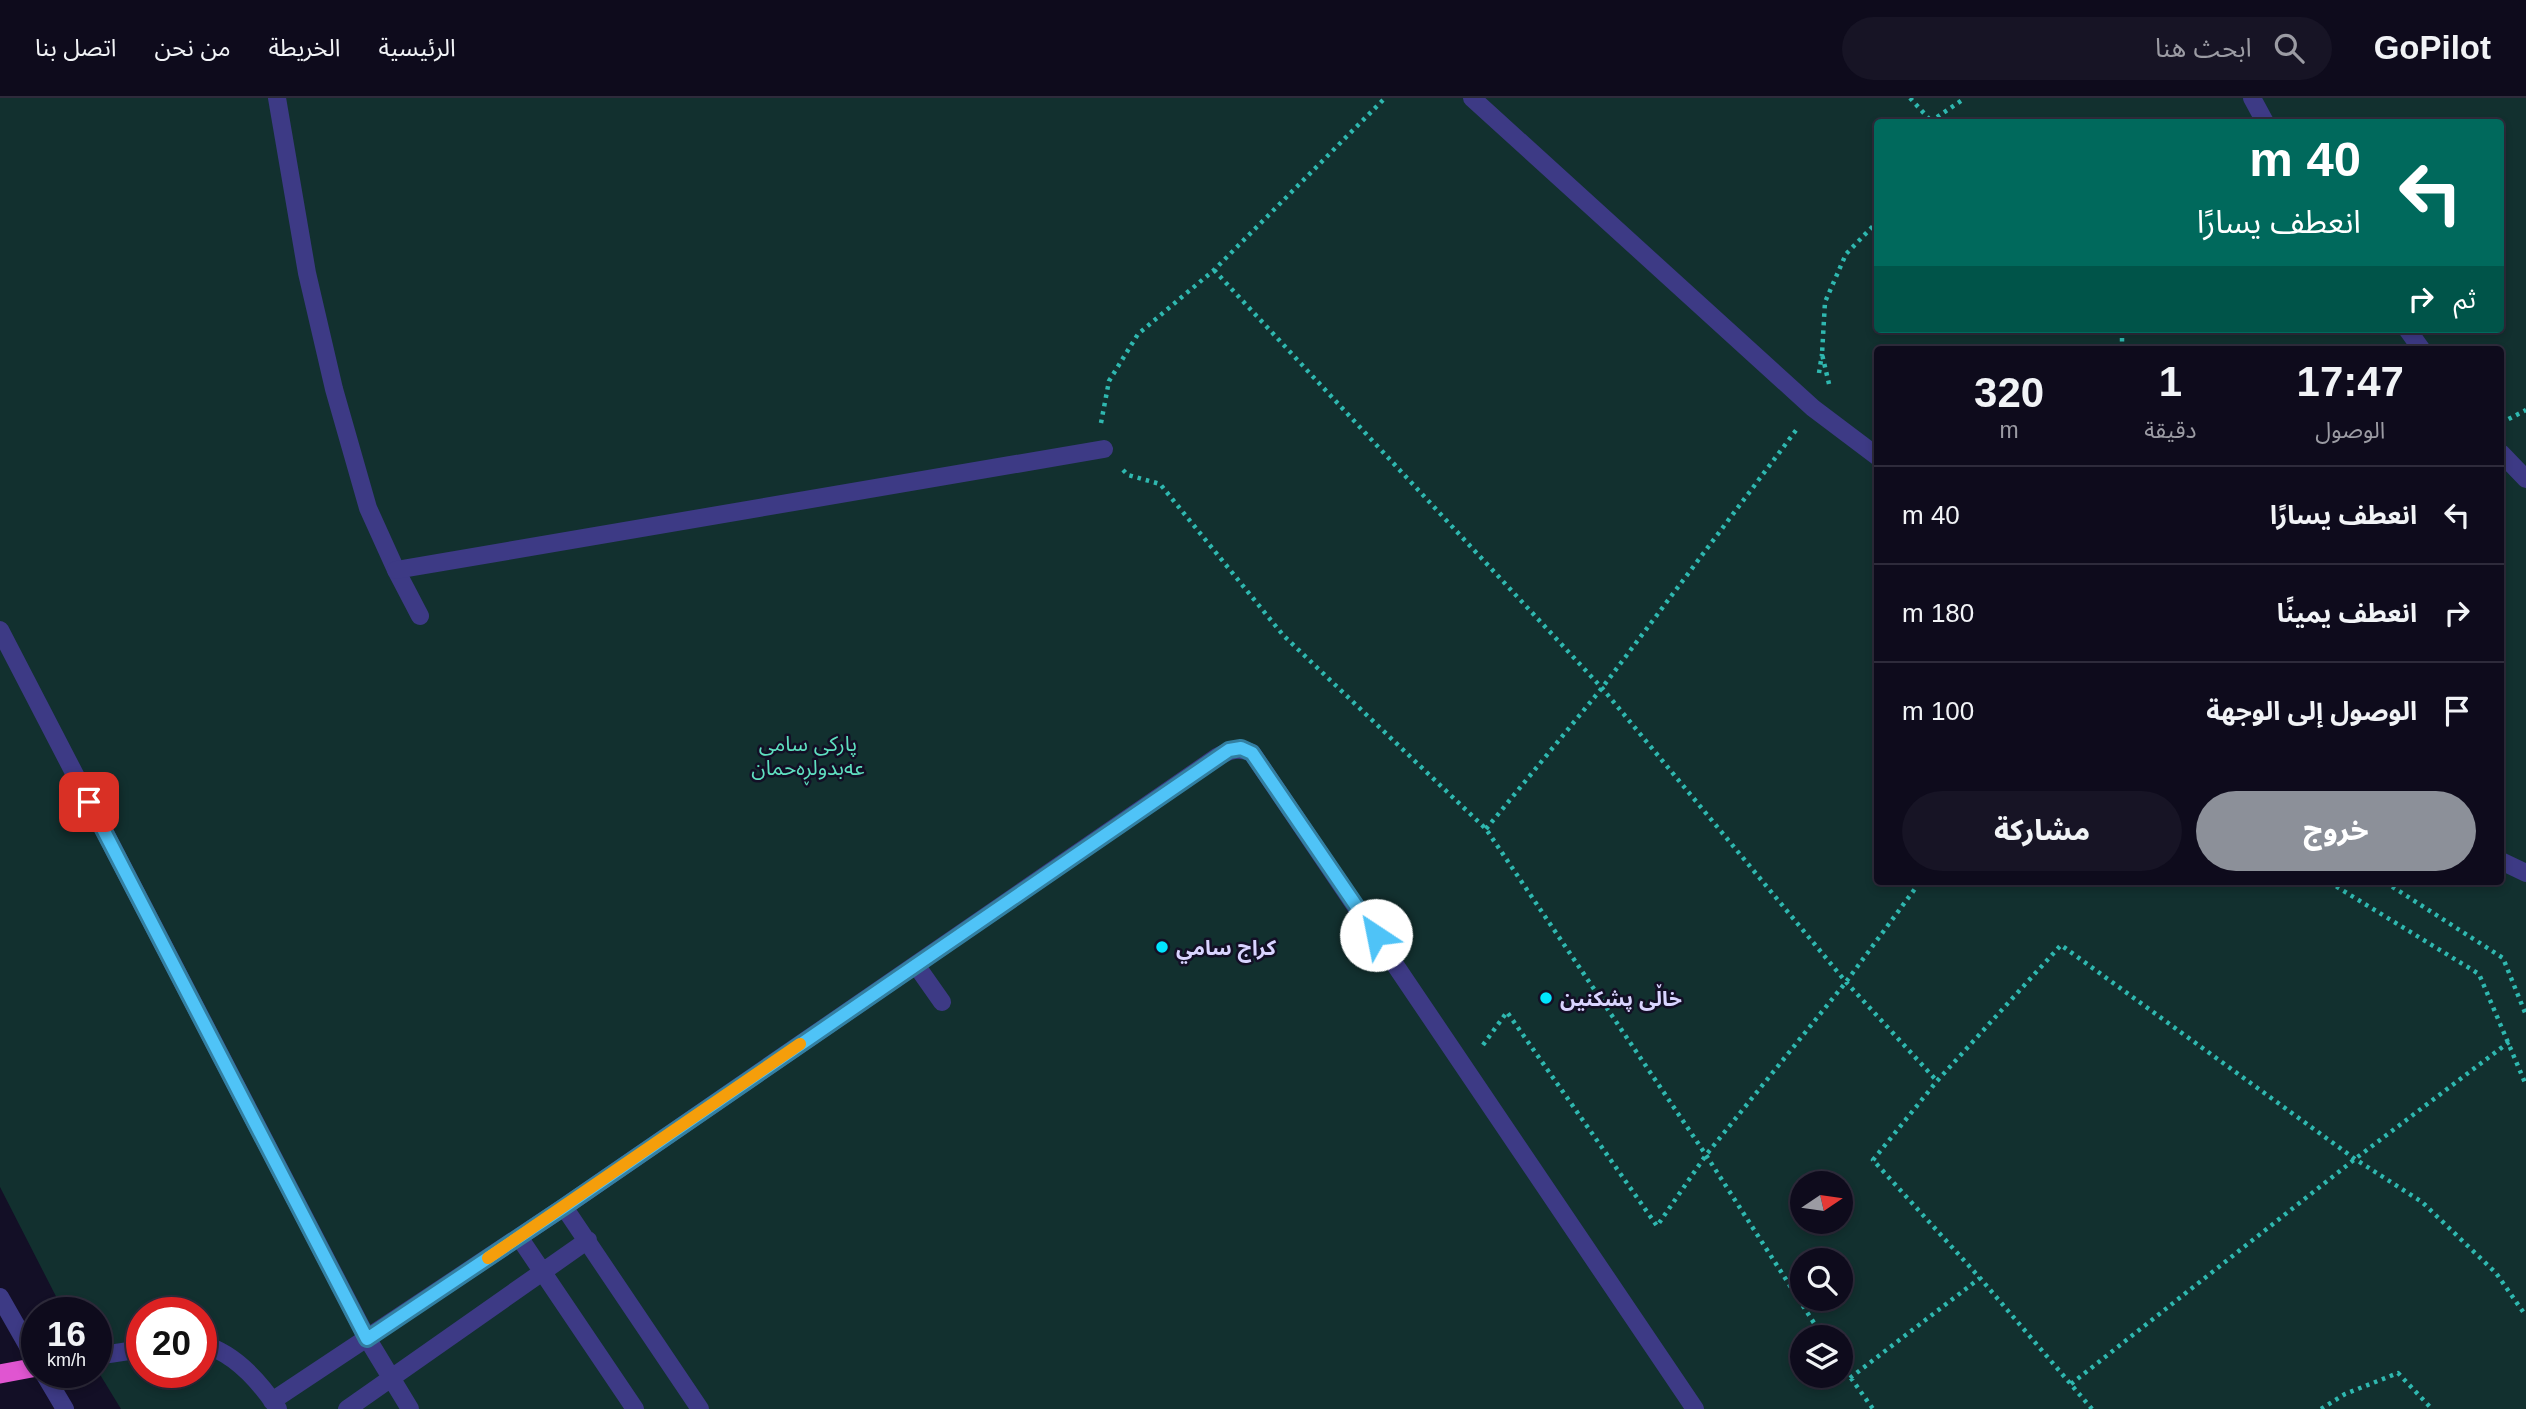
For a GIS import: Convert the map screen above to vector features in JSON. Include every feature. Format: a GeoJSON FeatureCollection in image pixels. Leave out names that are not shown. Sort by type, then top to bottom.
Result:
{"type":"FeatureCollection","features":[{"type":"Feature","properties":{"kind":"highway"},"geometry":{"type":"LineString","coordinates":[[0,1374],[21,1368]]}},
{"type":"Feature","properties":{"kind":"street"},"geometry":{"type":"LineString","coordinates":[[277,98],[307,273],[334,389],[368,508],[420,616]]}},
{"type":"Feature","properties":{"kind":"street"},"geometry":{"type":"LineString","coordinates":[[1472,98],[1813,408],[1874,454]]}},
{"type":"Feature","properties":{"kind":"street"},"geometry":{"type":"LineString","coordinates":[[2252,98],[2263,119]]}},
{"type":"Feature","properties":{"kind":"street"},"geometry":{"type":"LineString","coordinates":[[396,570],[1104,449]]}},
{"type":"Feature","properties":{"kind":"street"},"geometry":{"type":"LineString","coordinates":[[2504,456],[2526,479]]}},
{"type":"Feature","properties":{"kind":"street"},"geometry":{"type":"LineString","coordinates":[[0,630],[367,1339],[410,1409]]}},
{"type":"Feature","properties":{"kind":"street"},"geometry":{"type":"LineString","coordinates":[[217,1350],[236,1361],[275,1405],[367,1339],[564,1207],[1229,750],[1241,748],[1252,753],[1695,1409]]}},
{"type":"Feature","properties":{"kind":"street"},"geometry":{"type":"LineString","coordinates":[[2504,862],[2526,873]]}},
{"type":"Feature","properties":{"kind":"street"},"geometry":{"type":"LineString","coordinates":[[916,964],[942,1002]]}},
{"type":"Feature","properties":{"kind":"street"},"geometry":{"type":"LineString","coordinates":[[564,1207],[699,1409]]}},
{"type":"Feature","properties":{"kind":"street"},"geometry":{"type":"LineString","coordinates":[[519,1237],[635,1409]]}},
{"type":"Feature","properties":{"kind":"street"},"geometry":{"type":"LineString","coordinates":[[347,1409],[588,1240]]}},
{"type":"Feature","properties":{"kind":"street"},"geometry":{"type":"LineString","coordinates":[[0,1297],[21,1335]]}},
{"type":"Feature","properties":{"kind":"street"},"geometry":{"type":"LineString","coordinates":[[53,1388],[65,1409]]}},
{"type":"Feature","properties":{"kind":"path"},"geometry":{"type":"LineString","coordinates":[[1385,98],[1213,270],[1138,334],[1109,381],[1101,425],[1104,449],[1128,475],[1160,484],[1283,635],[1486,829],[1706,1155],[1815,1325]]}},
{"type":"Feature","properties":{"kind":"path"},"geometry":{"type":"LineString","coordinates":[[1910,98],[1928,119]]}},
{"type":"Feature","properties":{"kind":"path"},"geometry":{"type":"LineString","coordinates":[[1935,119],[1965,98]]}},
{"type":"Feature","properties":{"kind":"path"},"geometry":{"type":"LineString","coordinates":[[1486,829],[1602,688],[1813,408],[1822,354],[1825,302],[1846,254],[1874,225]]}},
{"type":"Feature","properties":{"kind":"path"},"geometry":{"type":"LineString","coordinates":[[1213,270],[1602,688],[1846,982],[1937,1081]]}},
{"type":"Feature","properties":{"kind":"path"},"geometry":{"type":"LineString","coordinates":[[1822,354],[1832,395]]}},
{"type":"Feature","properties":{"kind":"path"},"geometry":{"type":"LineString","coordinates":[[2504,421],[2526,410]]}},
{"type":"Feature","properties":{"kind":"path"},"geometry":{"type":"LineString","coordinates":[[1465,1068],[1507,1012],[1657,1226],[1706,1155],[1846,982],[1918,885]]}},
{"type":"Feature","properties":{"kind":"path"},"geometry":{"type":"LineString","coordinates":[[2334,885],[2479,974],[2526,1085]]}},
{"type":"Feature","properties":{"kind":"path"},"geometry":{"type":"LineString","coordinates":[[2390,885],[2503,958],[2526,1015]]}},
{"type":"Feature","properties":{"kind":"path"},"geometry":{"type":"LineString","coordinates":[[2092,1409],[1980,1278],[1873,1160],[1937,1081],[2061,945],[2355,1159],[2422,1202],[2496,1273],[2526,1316]]}},
{"type":"Feature","properties":{"kind":"path"},"geometry":{"type":"LineString","coordinates":[[2071,1384],[2355,1159],[2509,1042]]}},
{"type":"Feature","properties":{"kind":"path"},"geometry":{"type":"LineString","coordinates":[[1853,1376],[1980,1278]]}},
{"type":"Feature","properties":{"kind":"path"},"geometry":{"type":"LineString","coordinates":[[2322,1409],[2346,1394],[2398,1373],[2432,1409]]}},
{"type":"Feature","properties":{"kind":"path"},"geometry":{"type":"LineString","coordinates":[[1853,1382],[1873,1409]]}},
{"type":"Feature","properties":{"kind":"green space","name":"پارکی سامی عەبدولڕەحمان"},"geometry":{"type":"Polygon","coordinates":[[[0,98],[2526,98],[2526,1409],[121,1409],[108,1388],[112,1388],[112,1297],[56,1297],[0,1187],[0,98]]]}},
{"type":"Feature","properties":{"kind":"slow traffic"},"geometry":{"type":"LineString","coordinates":[[488,1258],[800,1044]]}},
{"type":"Feature","properties":{"kind":"place","name":"کراج سامي"},"geometry":{"type":"Point","coordinates":[1162,947]}},
{"type":"Feature","properties":{"kind":"place","name":"خاڵی پشکنین"},"geometry":{"type":"Point","coordinates":[1546,998]}},
{"type":"Feature","properties":{"kind":"route"},"geometry":{"type":"LineString","coordinates":[[89,802],[367,1339],[564,1207],[1229,750],[1241,748],[1252,753],[1376,935]]}}]}
